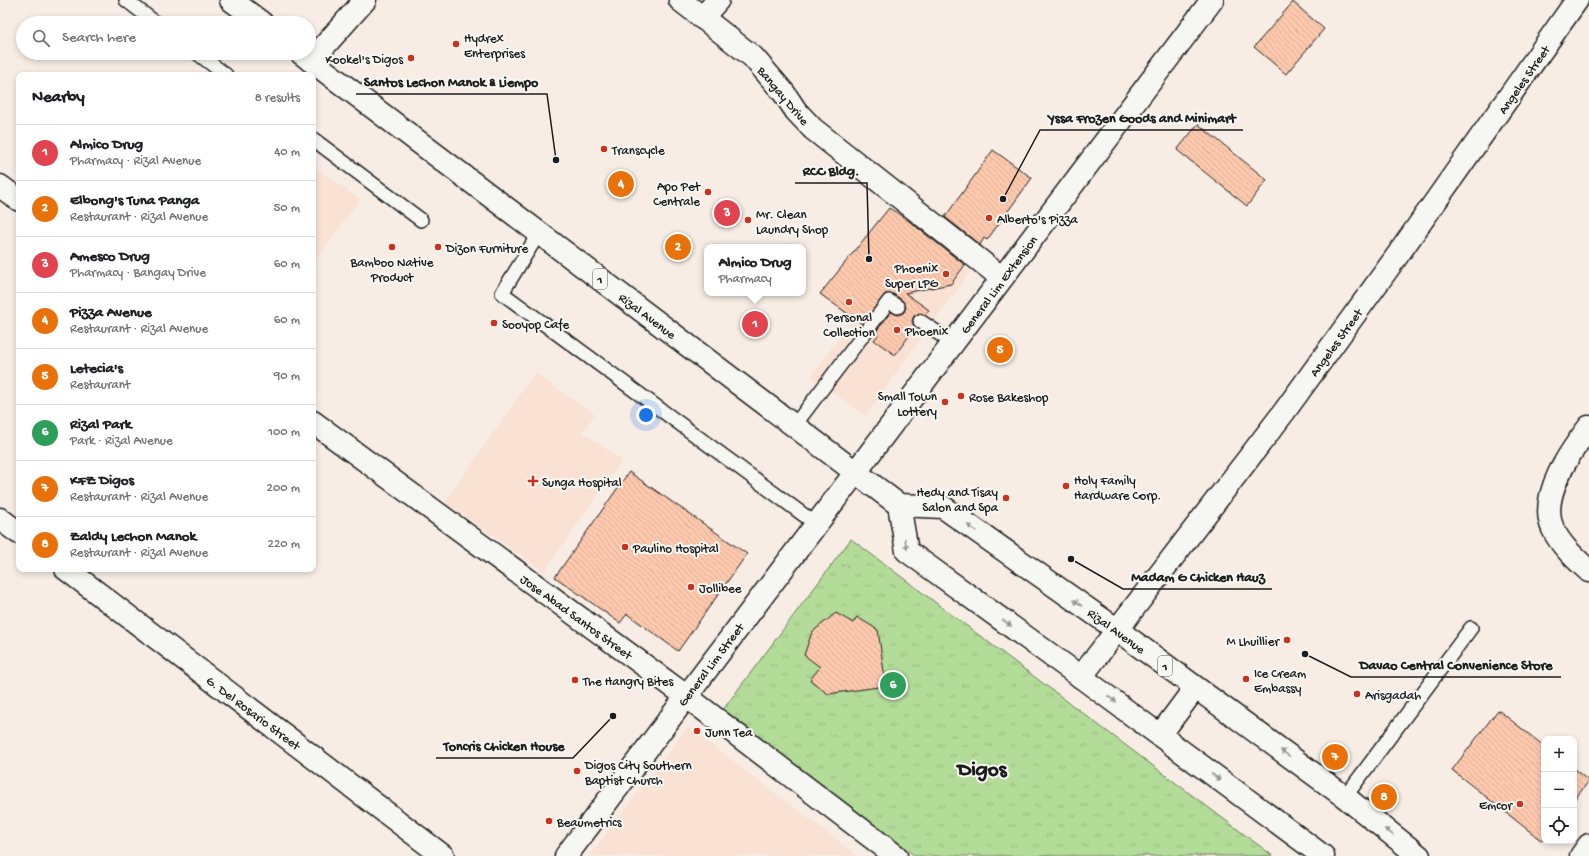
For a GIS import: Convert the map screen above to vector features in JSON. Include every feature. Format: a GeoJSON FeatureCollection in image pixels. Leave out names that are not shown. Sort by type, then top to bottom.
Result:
{"type":"FeatureCollection","features":[{"type":"Feature","properties":{"kind":"street"},"geometry":{"type":"LineString","coordinates":[[231,0],[253,16]]}},
{"type":"Feature","properties":{"kind":"street"},"geometry":{"type":"LineString","coordinates":[[316,47],[365,0]]}},
{"type":"Feature","properties":{"kind":"street","name":"Bangay Drive"},"geometry":{"type":"LineString","coordinates":[[680,0],[753,57],[784,93],[796,111],[813,129],[1002,278]]}},
{"type":"Feature","properties":{"kind":"street"},"geometry":{"type":"LineString","coordinates":[[702,18],[718,0]]}},
{"type":"Feature","properties":{"kind":"street","name":"General Lim Extension"},"geometry":{"type":"LineString","coordinates":[[855,473],[1212,0]]}},
{"type":"Feature","properties":{"kind":"street","name":"Angeles Street"},"geometry":{"type":"LineString","coordinates":[[1081,677],[1116,629],[1284,412],[1402,250],[1577,0]]}},
{"type":"Feature","properties":{"kind":"street","name":"Rizal Avenue"},"geometry":{"type":"LineString","coordinates":[[310,60],[899,506],[943,507],[1116,629],[1344,797],[1420,856]]}},
{"type":"Feature","properties":{"kind":"street"},"geometry":{"type":"LineString","coordinates":[[0,186],[16,198]]}},
{"type":"Feature","properties":{"kind":"street","name":"Jose Abad Santos Street"},"geometry":{"type":"LineString","coordinates":[[316,424],[686,696],[896,856]]}},
{"type":"Feature","properties":{"kind":"street"},"geometry":{"type":"LineString","coordinates":[[1589,427],[1562,467],[1552,491],[1548,510],[1552,528],[1561,542],[1589,571]]}},
{"type":"Feature","properties":{"kind":"street","name":"General Lim Street"},"geometry":{"type":"LineString","coordinates":[[566,856],[855,473]]}},
{"type":"Feature","properties":{"kind":"street"},"geometry":{"type":"LineString","coordinates":[[899,506],[907,551],[1081,677],[1323,856]]}},
{"type":"Feature","properties":{"kind":"street"},"geometry":{"type":"LineString","coordinates":[[0,519],[16,531]]}},
{"type":"Feature","properties":{"kind":"street","name":"G. Del Rosario Street"},"geometry":{"type":"LineString","coordinates":[[70,572],[443,856]]}},
{"type":"Feature","properties":{"kind":"street"},"geometry":{"type":"LineString","coordinates":[[1160,735],[1195,688]]}},
{"type":"Feature","properties":{"kind":"street"},"geometry":{"type":"LineString","coordinates":[[1581,856],[1589,845]]}},
{"type":"Feature","properties":{"kind":"lane"},"geometry":{"type":"LineString","coordinates":[[126,0],[147,16]]}},
{"type":"Feature","properties":{"kind":"lane"},"geometry":{"type":"LineString","coordinates":[[206,60],[222,72]]}},
{"type":"Feature","properties":{"kind":"lane"},"geometry":{"type":"LineString","coordinates":[[316,142],[421,220]]}},
{"type":"Feature","properties":{"kind":"lane"},"geometry":{"type":"LineString","coordinates":[[539,233],[502,293],[816,524]]}},
{"type":"Feature","properties":{"kind":"lane"},"geometry":{"type":"LineString","coordinates":[[794,426],[889,301],[898,307]]}},
{"type":"Feature","properties":{"kind":"lane"},"geometry":{"type":"LineString","coordinates":[[920,321],[953,343]]}},
{"type":"Feature","properties":{"kind":"lane"},"geometry":{"type":"LineString","coordinates":[[1344,797],[1471,628]]}},
{"type":"Feature","properties":{"kind":"shaded area"},"geometry":{"type":"Polygon","coordinates":[[[316,168],[360,199],[316,260],[316,168]]]}},
{"type":"Feature","properties":{"kind":"shaded area"},"geometry":{"type":"Polygon","coordinates":[[[916,232],[970,272],[865,416],[811,376],[916,232]]]}},
{"type":"Feature","properties":{"kind":"shaded area","name":"Sunga Hospital"},"geometry":{"type":"Polygon","coordinates":[[[535,373],[595,414],[582,432],[622,460],[544,572],[445,502],[535,373]]]}},
{"type":"Feature","properties":{"kind":"shaded area"},"geometry":{"type":"Polygon","coordinates":[[[688,727],[858,856],[589,856],[688,727]]]}},
{"type":"Feature","properties":{"kind":"green space"},"geometry":{"type":"Polygon","coordinates":[[[851,539],[1273,856],[915,856],[722,711],[851,539]]]}},
{"type":"Feature","properties":{"kind":"building"},"geometry":{"type":"Polygon","coordinates":[[[1293,2],[1324,29],[1286,74],[1254,47],[1293,2]]]}},
{"type":"Feature","properties":{"kind":"building"},"geometry":{"type":"Polygon","coordinates":[[[1198,124],[1267,180],[1247,206],[1177,150],[1198,124]]]}},
{"type":"Feature","properties":{"kind":"building"},"geometry":{"type":"Polygon","coordinates":[[[993,150],[1032,178],[987,240],[984,238],[980,245],[945,217],[993,150]]]}},
{"type":"Feature","properties":{"kind":"building"},"geometry":{"type":"Polygon","coordinates":[[[889,208],[905,218],[965,265],[951,284],[905,293],[929,310],[925,315],[920,313],[914,316],[912,321],[915,328],[895,355],[874,340],[878,335],[875,333],[891,312],[898,315],[904,312],[906,307],[902,300],[893,294],[885,294],[862,324],[820,294],[889,208]]]}},
{"type":"Feature","properties":{"kind":"building"},"geometry":{"type":"Polygon","coordinates":[[[629,472],[747,554],[678,651],[627,614],[620,623],[555,577],[629,472]]]}},
{"type":"Feature","properties":{"kind":"building"},"geometry":{"type":"Polygon","coordinates":[[[836,613],[853,623],[857,617],[878,630],[886,686],[828,694],[810,680],[820,667],[804,655],[812,632],[836,613]]]}},
{"type":"Feature","properties":{"kind":"building","name":"Emcor"},"geometry":{"type":"Polygon","coordinates":[[[1498,710],[1541,744],[1541,840],[1452,770],[1498,710]]]}},
{"type":"Feature","properties":{"kind":"building"},"geometry":{"type":"Polygon","coordinates":[[[1577,771],[1589,781],[1577,796],[1577,771]]]}},
{"type":"Feature","properties":{"kind":"place","name":"Hydrex Enterprises"},"geometry":{"type":"Point","coordinates":[456,44]}},
{"type":"Feature","properties":{"kind":"place","name":"Kookel's Digos"},"geometry":{"type":"Point","coordinates":[411,58]}},
{"type":"Feature","properties":{"kind":"place","name":"Transcycle"},"geometry":{"type":"Point","coordinates":[604,149]}},
{"type":"Feature","properties":{"kind":"place","name":"Santos Lechon Manok & Liempo"},"geometry":{"type":"Point","coordinates":[556,160]}},
{"type":"Feature","properties":{"kind":"place","name":"Pizza Avenue"},"geometry":{"type":"Point","coordinates":[621,184]}},
{"type":"Feature","properties":{"kind":"place","name":"Apo Pet Centrale"},"geometry":{"type":"Point","coordinates":[708,192]}},
{"type":"Feature","properties":{"kind":"place","name":"Yssa Frozen Goods and Minimart"},"geometry":{"type":"Point","coordinates":[1003,199]}},
{"type":"Feature","properties":{"kind":"place","name":"Amesco Drug"},"geometry":{"type":"Point","coordinates":[727,213]}},
{"type":"Feature","properties":{"kind":"place","name":"Alberto's Pizza"},"geometry":{"type":"Point","coordinates":[989,218]}},
{"type":"Feature","properties":{"kind":"place","name":"Mr. Clean Laundry Shop"},"geometry":{"type":"Point","coordinates":[748,220]}},
{"type":"Feature","properties":{"kind":"place","name":"Bamboo Native Product"},"geometry":{"type":"Point","coordinates":[392,247]}},
{"type":"Feature","properties":{"kind":"place","name":"Dizon Furniture"},"geometry":{"type":"Point","coordinates":[438,247]}},
{"type":"Feature","properties":{"kind":"place","name":"Elbong's Tuna Panga"},"geometry":{"type":"Point","coordinates":[678,247]}},
{"type":"Feature","properties":{"kind":"place","name":"RCC Bldg."},"geometry":{"type":"Point","coordinates":[869,259]}},
{"type":"Feature","properties":{"kind":"place","name":"Phoenix Super LPG"},"geometry":{"type":"Point","coordinates":[946,274]}},
{"type":"Feature","properties":{"kind":"place","name":"Personal Collection"},"geometry":{"type":"Point","coordinates":[849,302]}},
{"type":"Feature","properties":{"kind":"place","name":"Sooyop Cafe"},"geometry":{"type":"Point","coordinates":[494,323]}},
{"type":"Feature","properties":{"kind":"place","name":"Almico Drug"},"geometry":{"type":"Point","coordinates":[755,324]}},
{"type":"Feature","properties":{"kind":"place","name":"Phoenix"},"geometry":{"type":"Point","coordinates":[897,330]}},
{"type":"Feature","properties":{"kind":"place","name":"Letecia's"},"geometry":{"type":"Point","coordinates":[1000,350]}},
{"type":"Feature","properties":{"kind":"place","name":"Rose Bakeshop"},"geometry":{"type":"Point","coordinates":[961,396]}},
{"type":"Feature","properties":{"kind":"place","name":"Small Town Lottery"},"geometry":{"type":"Point","coordinates":[945,402]}},
{"type":"Feature","properties":{"kind":"place","name":"Sunga Hospital"},"geometry":{"type":"Point","coordinates":[533,481]}},
{"type":"Feature","properties":{"kind":"place","name":"Holy Family Hardware Corp."},"geometry":{"type":"Point","coordinates":[1066,486]}},
{"type":"Feature","properties":{"kind":"place","name":"Hedy and Tisay Salon and Spa"},"geometry":{"type":"Point","coordinates":[1006,498]}},
{"type":"Feature","properties":{"kind":"place","name":"Paulino Hospital"},"geometry":{"type":"Point","coordinates":[625,547]}},
{"type":"Feature","properties":{"kind":"place","name":"Madam G Chicken Hauz"},"geometry":{"type":"Point","coordinates":[1071,559]}},
{"type":"Feature","properties":{"kind":"place","name":"Jollibee"},"geometry":{"type":"Point","coordinates":[691,587]}},
{"type":"Feature","properties":{"kind":"place","name":"M Lhuillier"},"geometry":{"type":"Point","coordinates":[1287,640]}},
{"type":"Feature","properties":{"kind":"place","name":"Davao Central Convenience Store"},"geometry":{"type":"Point","coordinates":[1305,654]}},
{"type":"Feature","properties":{"kind":"place","name":"Ice Cream Embassy"},"geometry":{"type":"Point","coordinates":[1246,679]}},
{"type":"Feature","properties":{"kind":"place","name":"The Hangry Bites"},"geometry":{"type":"Point","coordinates":[575,680]}},
{"type":"Feature","properties":{"kind":"place","name":"Rizal Park"},"geometry":{"type":"Point","coordinates":[893,685]}},
{"type":"Feature","properties":{"kind":"place","name":"Arisgadah"},"geometry":{"type":"Point","coordinates":[1357,694]}},
{"type":"Feature","properties":{"kind":"place","name":"Toncris Chicken House"},"geometry":{"type":"Point","coordinates":[613,716]}},
{"type":"Feature","properties":{"kind":"place","name":"Junn Tea"},"geometry":{"type":"Point","coordinates":[697,731]}},
{"type":"Feature","properties":{"kind":"place","name":"KFZ Digos"},"geometry":{"type":"Point","coordinates":[1335,757]}},
{"type":"Feature","properties":{"kind":"place","name":"Digos City Southern Baptist Church"},"geometry":{"type":"Point","coordinates":[577,771]}},
{"type":"Feature","properties":{"kind":"place","name":"Zaldy Lechon Manok"},"geometry":{"type":"Point","coordinates":[1384,797]}},
{"type":"Feature","properties":{"kind":"place","name":"Emcor"},"geometry":{"type":"Point","coordinates":[1520,804]}},
{"type":"Feature","properties":{"kind":"place","name":"Beaumetrics"},"geometry":{"type":"Point","coordinates":[549,821]}},
{"type":"Feature","properties":{"kind":"district","name":"Digos"},"geometry":{"type":"Point","coordinates":[982,768]}}]}
